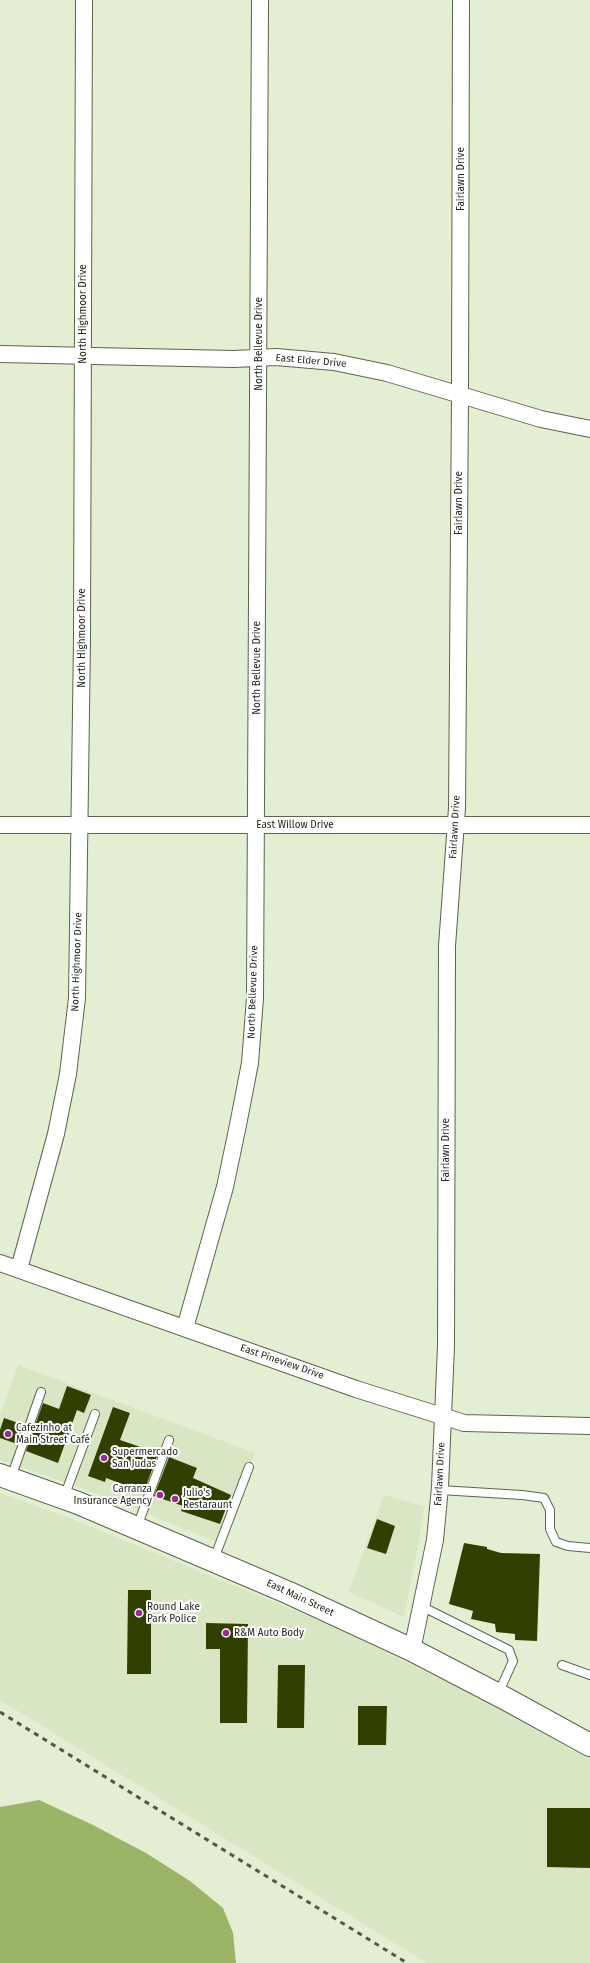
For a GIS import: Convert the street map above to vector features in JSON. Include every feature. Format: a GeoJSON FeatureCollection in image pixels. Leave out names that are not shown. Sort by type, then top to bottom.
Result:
{"type":"FeatureCollection","features":[{"type":"Feature","properties":{"kind":"main road","name":"East Main Street"},"geometry":{"type":"LineString","coordinates":[[5,1476],[64,1497],[289,1592],[412,1650],[498,1694],[590,1745]]}},
{"type":"Feature","properties":{"kind":"street","name":"North Highmoor Drive"},"geometry":{"type":"LineString","coordinates":[[19,1270],[56,1134],[68,1074],[77,998],[80,825],[84,0]]}},
{"type":"Feature","properties":{"kind":"street","name":"North Bellevue Drive"},"geometry":{"type":"LineString","coordinates":[[185,1328],[225,1187],[250,1063],[255,998],[260,0]]}},
{"type":"Feature","properties":{"kind":"street","name":"Fairlawn Drive"},"geometry":{"type":"LineString","coordinates":[[412,1650],[435,1540],[440,1490],[446,1346],[447,946],[455,825],[460,394],[461,0]]}},
{"type":"Feature","properties":{"kind":"street","name":"East Elder Drive"},"geometry":{"type":"LineString","coordinates":[[0,354],[259,358],[334,362],[387,373],[541,418],[590,429]]}},
{"type":"Feature","properties":{"kind":"street","name":"East Willow Drive"},"geometry":{"type":"LineString","coordinates":[[0,825],[590,825]]}},
{"type":"Feature","properties":{"kind":"street","name":"East Pineview Drive"},"geometry":{"type":"LineString","coordinates":[[0,1263],[356,1389],[464,1423],[590,1426]]}},
{"type":"Feature","properties":{"kind":"lane"},"geometry":{"type":"LineString","coordinates":[[5,1476],[40,1392]]}},
{"type":"Feature","properties":{"kind":"lane"},"geometry":{"type":"LineString","coordinates":[[64,1497],[95,1414]]}},
{"type":"Feature","properties":{"kind":"lane"},"geometry":{"type":"LineString","coordinates":[[137,1527],[169,1440]]}},
{"type":"Feature","properties":{"kind":"lane"},"geometry":{"type":"LineString","coordinates":[[214,1560],[249,1467]]}},
{"type":"Feature","properties":{"kind":"lane"},"geometry":{"type":"LineString","coordinates":[[440,1490],[522,1495],[544,1498],[550,1510],[550,1529],[556,1542],[568,1546],[590,1548]]}},
{"type":"Feature","properties":{"kind":"lane"},"geometry":{"type":"LineString","coordinates":[[421,1606],[509,1650],[513,1661],[498,1694]]}},
{"type":"Feature","properties":{"kind":"lane"},"geometry":{"type":"LineString","coordinates":[[562,1665],[590,1675]]}},
{"type":"Feature","properties":{"kind":"shaded area"},"geometry":{"type":"Polygon","coordinates":[[[18,1365],[255,1453],[220,1543],[84,1489],[0,1460],[0,1415],[18,1365]]]}},
{"type":"Feature","properties":{"kind":"shaded area"},"geometry":{"type":"Polygon","coordinates":[[[0,1493],[72,1519],[330,1625],[590,1752],[590,1963],[427,1963],[0,1700],[0,1493]]]}},
{"type":"Feature","properties":{"kind":"shaded area"},"geometry":{"type":"Polygon","coordinates":[[[384,1495],[425,1507],[404,1617],[349,1592],[384,1495]]]}},
{"type":"Feature","properties":{"kind":"shaded area"},"geometry":{"type":"Polygon","coordinates":[[[39,1800],[91,1824],[146,1853],[190,1881],[223,1908],[233,1933],[236,1963],[0,1963],[0,1807],[39,1800]]]}},
{"type":"Feature","properties":{"kind":"building"},"geometry":{"type":"Polygon","coordinates":[[[67,1386],[91,1395],[84,1413],[77,1410],[58,1463],[26,1451],[43,1403],[59,1409],[67,1386]]]}},
{"type":"Feature","properties":{"kind":"building"},"geometry":{"type":"Polygon","coordinates":[[[113,1407],[130,1413],[120,1440],[158,1453],[144,1492],[106,1478],[105,1482],[88,1476],[113,1407]]]}},
{"type":"Feature","properties":{"kind":"building","name":"Cafezinho at Main Street Café"},"geometry":{"type":"Polygon","coordinates":[[[4,1418],[24,1425],[17,1444],[0,1438],[0,1430],[4,1418]]]}},
{"type":"Feature","properties":{"kind":"building"},"geometry":{"type":"Polygon","coordinates":[[[169,1457],[197,1468],[193,1478],[231,1495],[220,1524],[181,1511],[183,1506],[154,1496],[169,1457]]]}},
{"type":"Feature","properties":{"kind":"building"},"geometry":{"type":"Polygon","coordinates":[[[377,1519],[395,1526],[386,1554],[367,1548],[377,1519]]]}},
{"type":"Feature","properties":{"kind":"building"},"geometry":{"type":"Polygon","coordinates":[[[464,1543],[487,1547],[487,1549],[501,1553],[540,1554],[537,1641],[515,1640],[515,1634],[496,1632],[495,1624],[471,1619],[473,1611],[449,1604],[464,1543]]]}},
{"type":"Feature","properties":{"kind":"building"},"geometry":{"type":"Polygon","coordinates":[[[128,1590],[151,1590],[151,1674],[127,1674],[128,1590]]]}},
{"type":"Feature","properties":{"kind":"building"},"geometry":{"type":"Polygon","coordinates":[[[206,1623],[248,1624],[247,1723],[220,1723],[220,1649],[206,1649],[206,1623]]]}},
{"type":"Feature","properties":{"kind":"building"},"geometry":{"type":"Polygon","coordinates":[[[278,1665],[305,1665],[304,1728],[277,1728],[278,1665]]]}},
{"type":"Feature","properties":{"kind":"building"},"geometry":{"type":"Polygon","coordinates":[[[358,1706],[387,1706],[386,1745],[358,1745],[358,1706]]]}},
{"type":"Feature","properties":{"kind":"building"},"geometry":{"type":"Polygon","coordinates":[[[547,1808],[590,1808],[590,1868],[547,1867],[547,1808]]]}},
{"type":"Feature","properties":{"kind":"railway"},"geometry":{"type":"LineString","coordinates":[[0,1712],[407,1963]]}},
{"type":"Feature","properties":{"kind":"place","name":"Cafezinho at Main Street Café"},"geometry":{"type":"Point","coordinates":[8,1434]}},
{"type":"Feature","properties":{"kind":"place","name":"Supermercado San Judas"},"geometry":{"type":"Point","coordinates":[104,1458]}},
{"type":"Feature","properties":{"kind":"place","name":"Carranza Insurance Agency"},"geometry":{"type":"Point","coordinates":[160,1495]}},
{"type":"Feature","properties":{"kind":"place","name":"Julio's Restaraunt"},"geometry":{"type":"Point","coordinates":[175,1499]}},
{"type":"Feature","properties":{"kind":"place","name":"Round Lake Park Police"},"geometry":{"type":"Point","coordinates":[139,1613]}},
{"type":"Feature","properties":{"kind":"place","name":"R&M Auto Body"},"geometry":{"type":"Point","coordinates":[226,1633]}}]}
